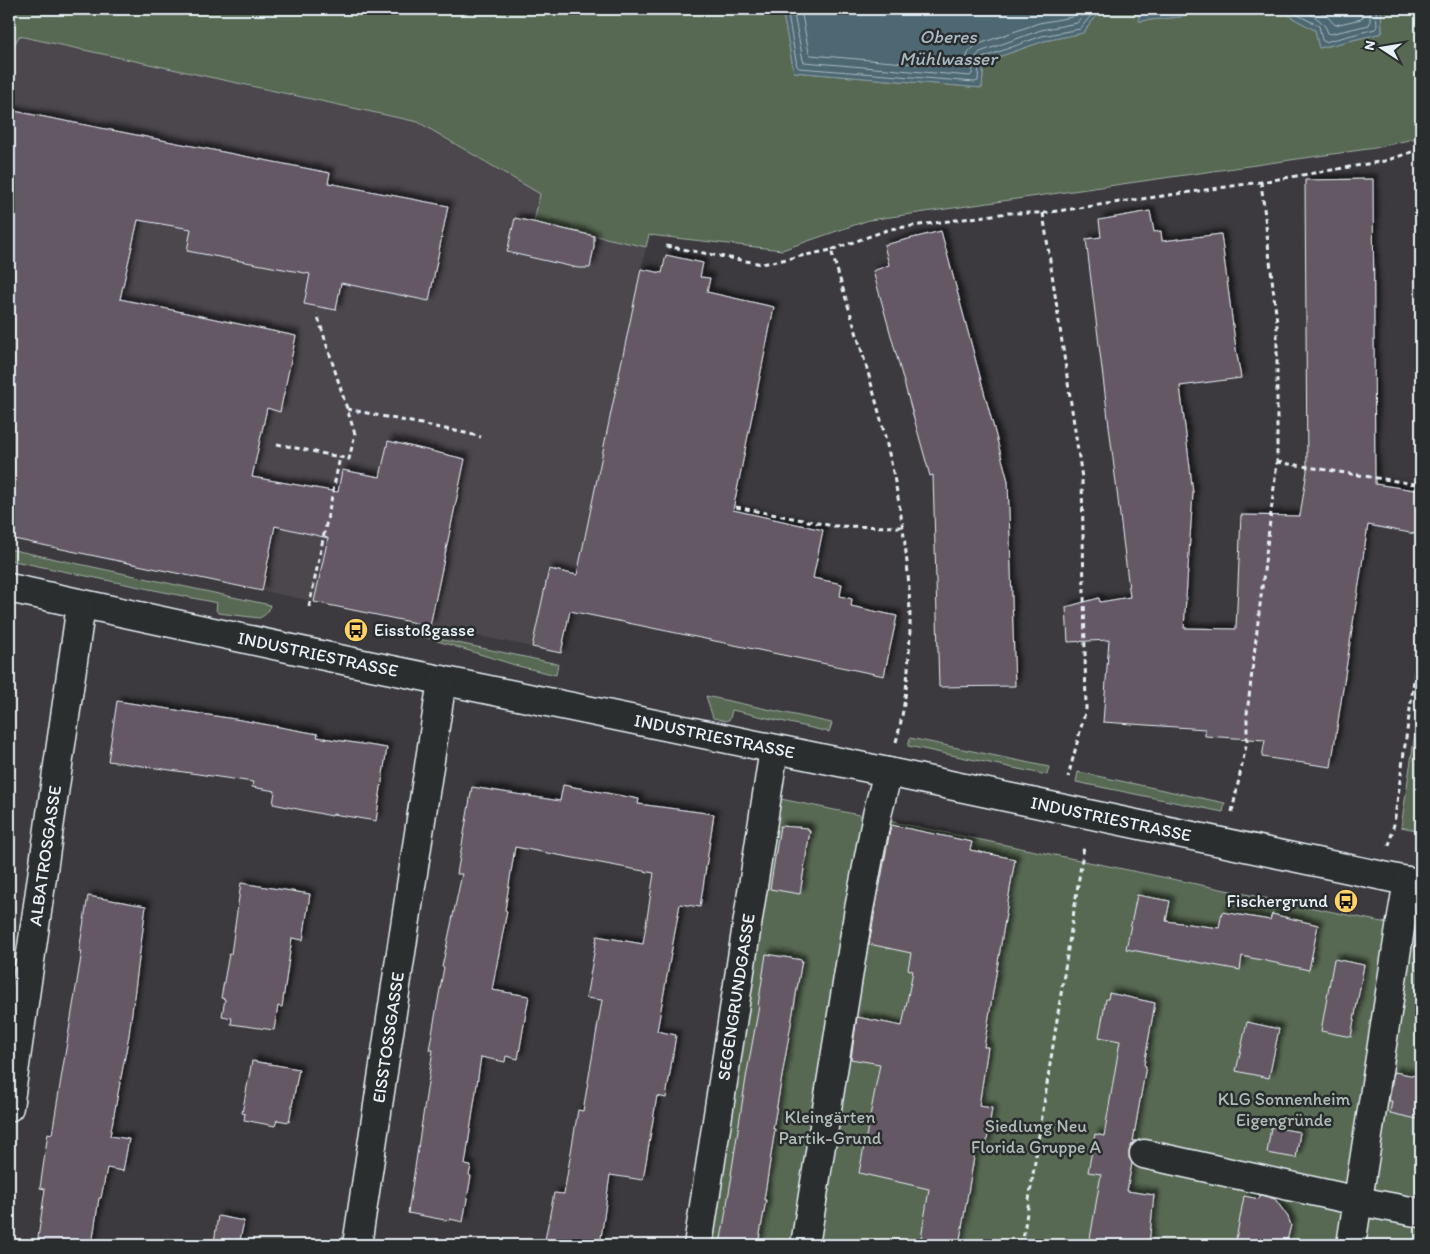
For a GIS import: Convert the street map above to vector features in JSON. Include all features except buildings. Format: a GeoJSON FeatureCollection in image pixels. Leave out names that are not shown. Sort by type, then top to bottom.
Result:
{"type":"FeatureCollection","features":[{"type":"Feature","properties":{"kind":"street","name":"INDUSTRIESTRASSE"},"geometry":{"type":"LineString","coordinates":[[9,588],[81,605],[1404,880]]}},
{"type":"Feature","properties":{"kind":"street","name":"ALBATROSGASSE"},"geometry":{"type":"LineString","coordinates":[[9,1107],[16,1006],[81,605]]}},
{"type":"Feature","properties":{"kind":"street","name":"EISSTOSSGASSE"},"geometry":{"type":"LineString","coordinates":[[357,1245],[442,680]]}},
{"type":"Feature","properties":{"kind":"street","name":"SEGENGRUNDGASSE"},"geometry":{"type":"LineString","coordinates":[[698,1245],[774,749]]}},
{"type":"Feature","properties":{"kind":"street"},"geometry":{"type":"LineString","coordinates":[[805,1245],[859,910],[878,811],[888,772]]}},
{"type":"Feature","properties":{"kind":"street"},"geometry":{"type":"LineString","coordinates":[[1351,1245],[1401,922],[1404,880]]}},
{"type":"Feature","properties":{"kind":"street"},"geometry":{"type":"LineString","coordinates":[[1144,1154],[1421,1213]]}},
{"type":"Feature","properties":{"kind":"path"},"geometry":{"type":"LineString","coordinates":[[666,246],[762,264],[831,250],[890,229],[1008,213],[1043,213],[1261,182],[1386,161],[1421,150]]}},
{"type":"Feature","properties":{"kind":"path"},"geometry":{"type":"LineString","coordinates":[[1226,842],[1247,741],[1247,714],[1277,462],[1277,322],[1261,182]]}},
{"type":"Feature","properties":{"kind":"path"},"geometry":{"type":"LineString","coordinates":[[1043,213],[1082,478],[1086,710],[1060,808]]}},
{"type":"Feature","properties":{"kind":"path"},"geometry":{"type":"LineString","coordinates":[[831,250],[875,395],[893,469],[903,527],[910,594],[909,648],[900,730],[888,772]]}},
{"type":"Feature","properties":{"kind":"path"},"geometry":{"type":"LineString","coordinates":[[277,444],[349,459],[355,434],[317,314]]}},
{"type":"Feature","properties":{"kind":"path"},"geometry":{"type":"LineString","coordinates":[[347,409],[481,437]]}},
{"type":"Feature","properties":{"kind":"path"},"geometry":{"type":"LineString","coordinates":[[309,607],[340,457]]}},
{"type":"Feature","properties":{"kind":"path"},"geometry":{"type":"LineString","coordinates":[[1277,462],[1421,485]]}},
{"type":"Feature","properties":{"kind":"path"},"geometry":{"type":"LineString","coordinates":[[736,507],[833,526],[903,527]]}},
{"type":"Feature","properties":{"kind":"path"},"geometry":{"type":"LineString","coordinates":[[1404,880],[1394,824],[1421,630]]}},
{"type":"Feature","properties":{"kind":"path"},"geometry":{"type":"LineString","coordinates":[[1022,1245],[1089,814]]}},
{"type":"Feature","properties":{"kind":"shaded area"},"geometry":{"type":"Polygon","coordinates":[[[19,36],[418,122],[540,194],[535,222],[646,247],[561,653],[9,538],[9,55],[19,36]]]}},
{"type":"Feature","properties":{"kind":"green space"},"geometry":{"type":"Polygon","coordinates":[[[9,9],[352,9],[405,14],[424,9],[782,9],[794,72],[982,88],[984,62],[1044,41],[1083,33],[1102,9],[1139,9],[1140,21],[1180,17],[1188,9],[1286,9],[1291,17],[1315,30],[1319,48],[1382,33],[1381,9],[1421,9],[1421,137],[1375,148],[869,220],[782,250],[649,235],[646,247],[534,222],[540,194],[418,122],[19,36],[9,55],[9,9]]]}},
{"type":"Feature","properties":{"kind":"green space"},"geometry":{"type":"Polygon","coordinates":[[[9,549],[270,605],[270,607],[264,616],[259,618],[218,613],[216,610],[217,603],[9,560],[9,549]]]}},
{"type":"Feature","properties":{"kind":"green space"},"geometry":{"type":"Polygon","coordinates":[[[415,634],[558,664],[556,675],[518,666],[415,634]]]}},
{"type":"Feature","properties":{"kind":"green space"},"geometry":{"type":"Polygon","coordinates":[[[1421,693],[1421,831],[1401,827],[1421,693]]]}},
{"type":"Feature","properties":{"kind":"green space"},"geometry":{"type":"Polygon","coordinates":[[[706,696],[832,723],[829,732],[732,710],[730,719],[726,721],[713,718],[706,696]]]}},
{"type":"Feature","properties":{"kind":"green space"},"geometry":{"type":"Polygon","coordinates":[[[910,738],[1049,767],[1047,775],[908,746],[910,738]]]}},
{"type":"Feature","properties":{"kind":"green space"},"geometry":{"type":"Polygon","coordinates":[[[1078,772],[1225,803],[1223,812],[1076,782],[1078,772]]]}},
{"type":"Feature","properties":{"kind":"green space"},"geometry":{"type":"Polygon","coordinates":[[[781,799],[1421,930],[1421,1245],[711,1245],[781,799]]]}},
{"type":"Feature","properties":{"kind":"water","name":"Oberes Mühlwasser"},"geometry":{"type":"Polygon","coordinates":[[[782,9],[1102,9],[1083,33],[1044,41],[984,62],[982,88],[794,72],[782,9]]]}},
{"type":"Feature","properties":{"kind":"water"},"geometry":{"type":"Polygon","coordinates":[[[1139,9],[1188,9],[1181,17],[1139,21],[1139,9]]]}},
{"type":"Feature","properties":{"kind":"water"},"geometry":{"type":"Polygon","coordinates":[[[1286,9],[1381,9],[1382,33],[1319,48],[1315,30],[1291,17],[1286,9]]]}},
{"type":"Feature","properties":{"kind":"place","name":"Eisstoßgasse"},"geometry":{"type":"Point","coordinates":[356,630]}},
{"type":"Feature","properties":{"kind":"place","name":"Fischergrund"},"geometry":{"type":"Point","coordinates":[1346,901]}},
{"type":"Feature","properties":{"kind":"park label","name":"KLG Sonnenheim Eigengründe"},"geometry":{"type":"Point","coordinates":[1284,1109]}},
{"type":"Feature","properties":{"kind":"park label","name":"Kleingärten Partik-Grund"},"geometry":{"type":"Point","coordinates":[830,1127]}},
{"type":"Feature","properties":{"kind":"park label","name":"Siedlung Neu Florida Gruppe A"},"geometry":{"type":"Point","coordinates":[1036,1136]}}]}
